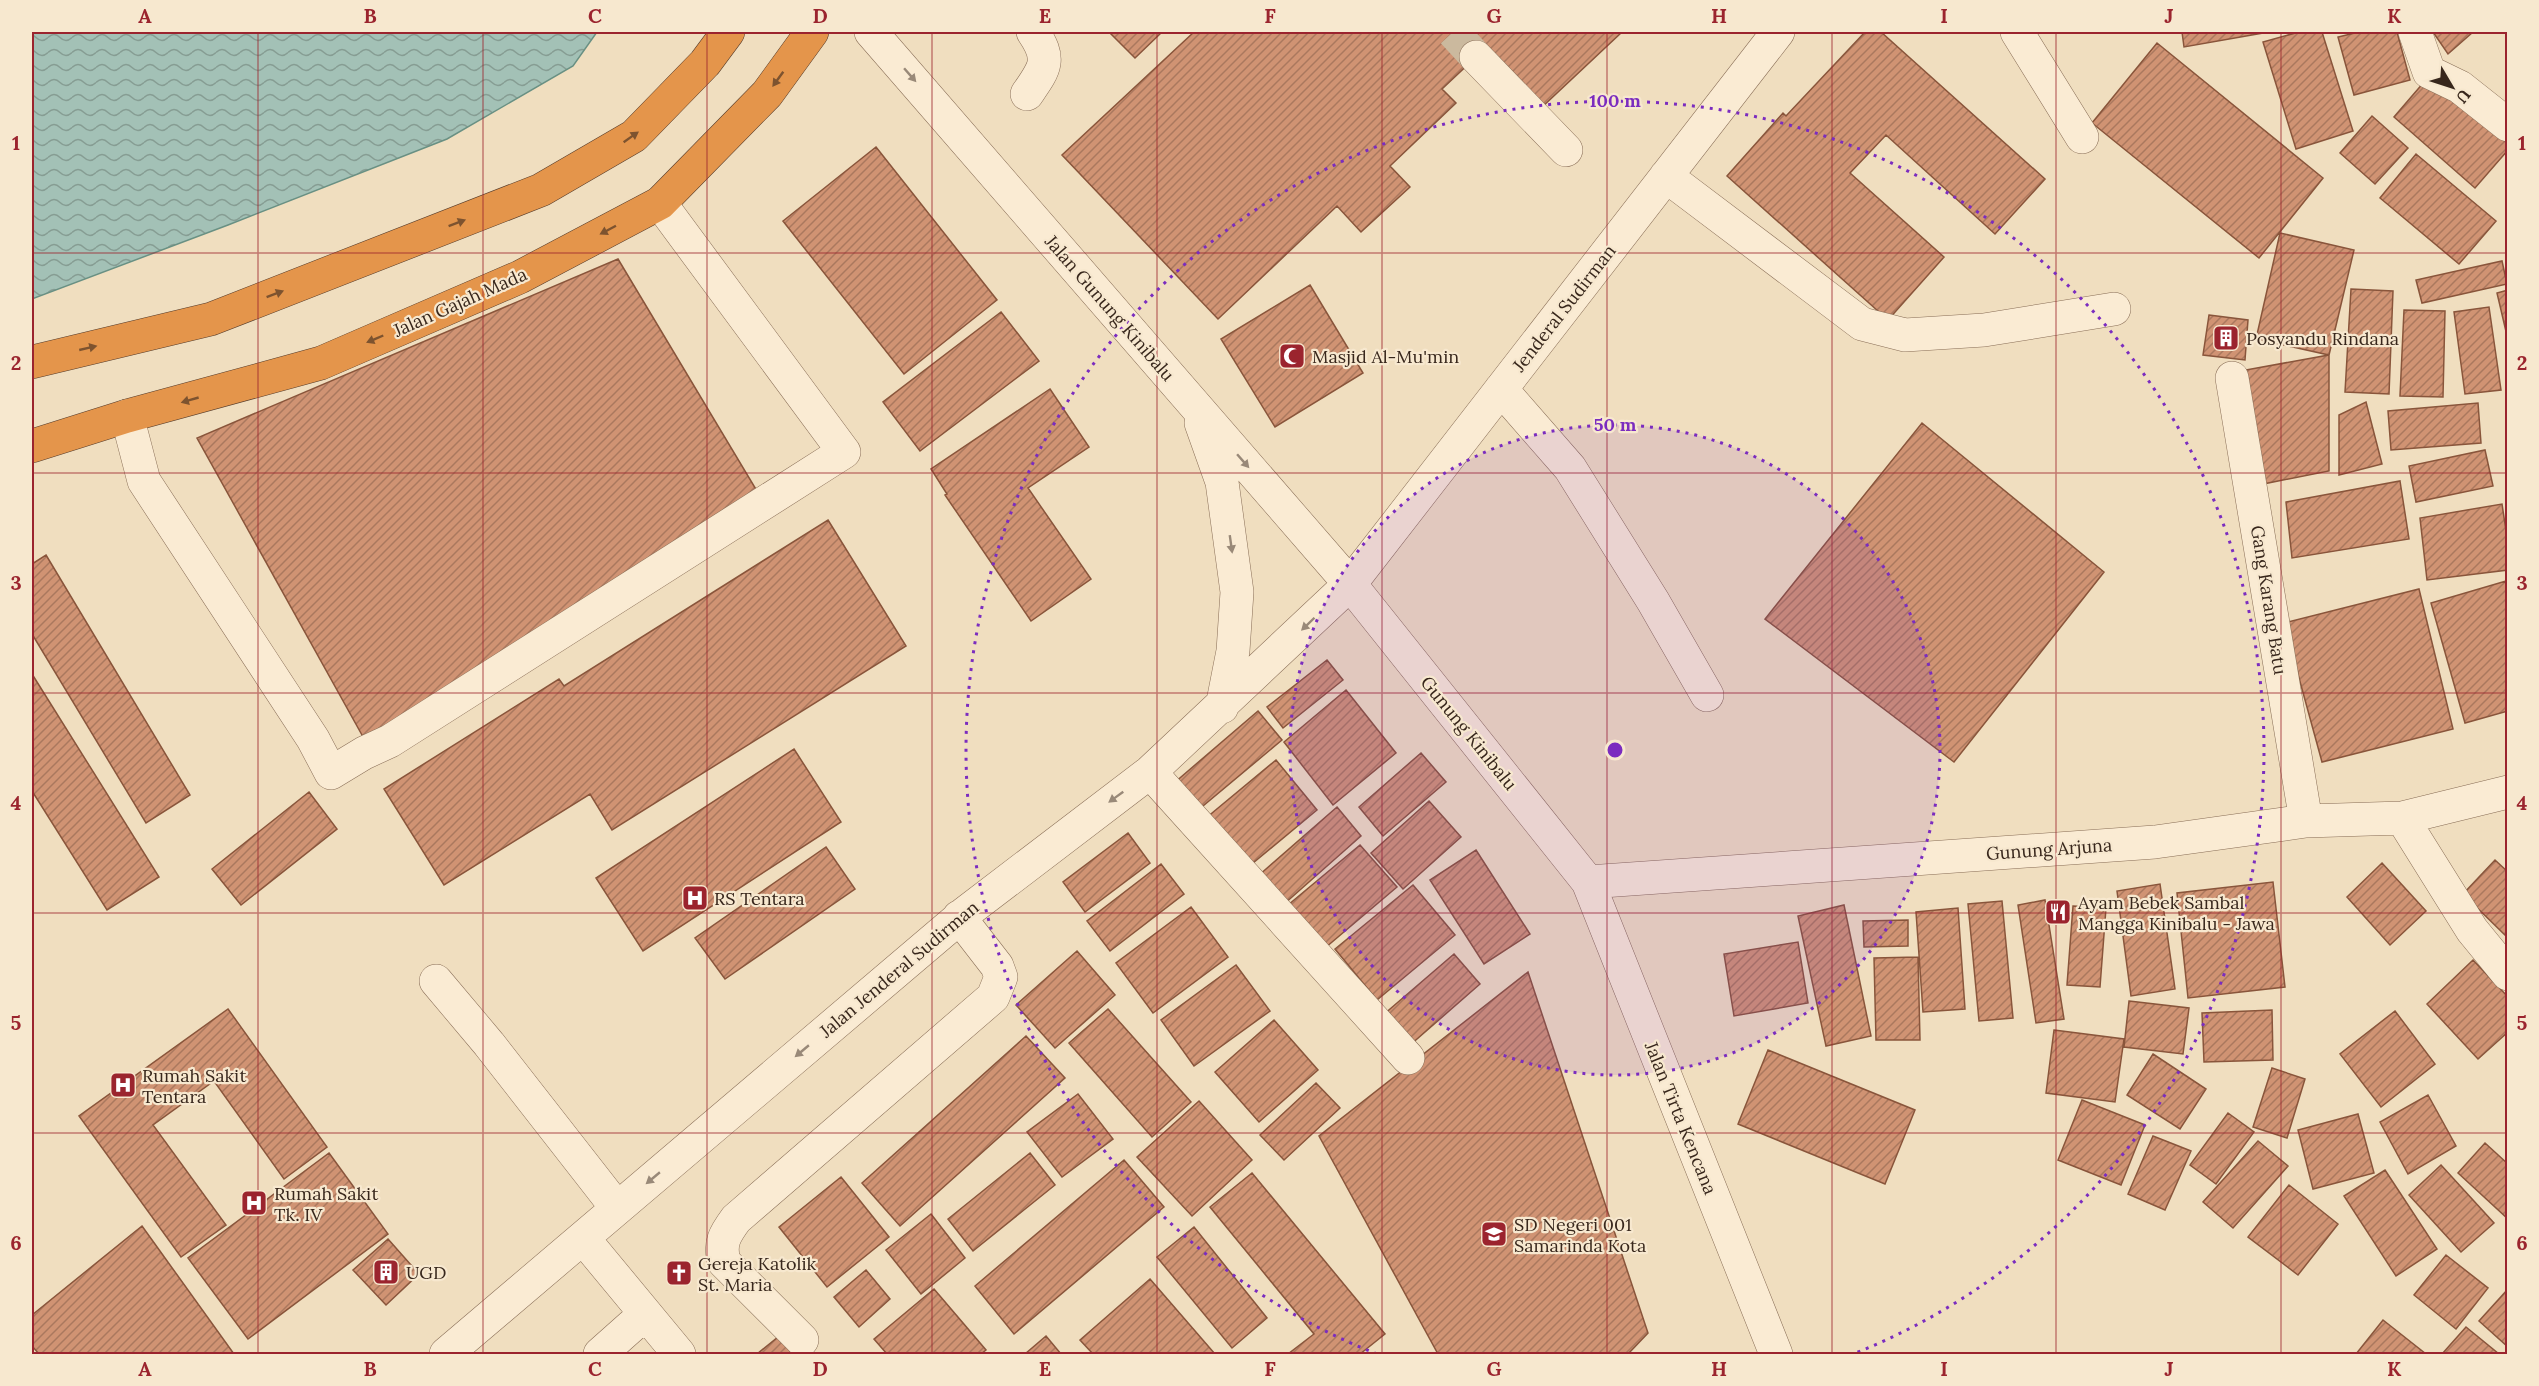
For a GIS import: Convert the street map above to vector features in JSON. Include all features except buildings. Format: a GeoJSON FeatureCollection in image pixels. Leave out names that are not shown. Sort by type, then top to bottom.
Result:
{"type":"FeatureCollection","features":[{"type":"Feature","properties":{"kind":"highway"},"geometry":{"type":"LineString","coordinates":[[32,362],[211,319],[541,190],[634,136],[705,63],[728,32]]}},
{"type":"Feature","properties":{"kind":"highway","name":"Jalan Gajah Mada"},"geometry":{"type":"LineString","coordinates":[[32,446],[127,416],[321,363],[520,277],[660,202],[767,94],[812,32]]}},
{"type":"Feature","properties":{"kind":"street","name":"Jalan Gunung Kinibalu"},"geometry":{"type":"LineString","coordinates":[[871,32],[1350,584]]}},
{"type":"Feature","properties":{"kind":"street"},"geometry":{"type":"LineString","coordinates":[[1027,94],[1042,73],[1046,57],[1042,45],[1033,32]]}},
{"type":"Feature","properties":{"kind":"street","name":"Jenderal Sudirman"},"geometry":{"type":"LineString","coordinates":[[1350,584],[1778,32]]}},
{"type":"Feature","properties":{"kind":"street"},"geometry":{"type":"LineString","coordinates":[[2017,32],[2082,137]]}},
{"type":"Feature","properties":{"kind":"street"},"geometry":{"type":"LineString","coordinates":[[2415,32],[2428,72],[2460,87],[2508,125]]}},
{"type":"Feature","properties":{"kind":"street"},"geometry":{"type":"LineString","coordinates":[[1476,57],[1566,150]]}},
{"type":"Feature","properties":{"kind":"street"},"geometry":{"type":"LineString","coordinates":[[1666,176],[1862,324],[1905,335],[1984,330],[2114,309]]}},
{"type":"Feature","properties":{"kind":"street"},"geometry":{"type":"LineString","coordinates":[[127,416],[144,481],[313,739],[331,773],[364,753],[390,741],[844,452],[660,202]]}},
{"type":"Feature","properties":{"kind":"street","name":"Gang Karang Batu"},"geometry":{"type":"LineString","coordinates":[[2232,378],[2306,821]]}},
{"type":"Feature","properties":{"kind":"street"},"geometry":{"type":"LineString","coordinates":[[1501,390],[1570,468],[1653,601],[1707,695]]}},
{"type":"Feature","properties":{"kind":"street"},"geometry":{"type":"LineString","coordinates":[[1196,407],[1222,482],[1237,592],[1233,651],[1222,707]]}},
{"type":"Feature","properties":{"kind":"street","name":"Jalan Jenderal Sudirman"},"geometry":{"type":"LineString","coordinates":[[446,1354],[960,917],[1150,772],[1222,707],[1350,584]]}},
{"type":"Feature","properties":{"kind":"street","name":"Gunung Kinibalu"},"geometry":{"type":"LineString","coordinates":[[1350,584],[1588,882]]}},
{"type":"Feature","properties":{"kind":"street"},"geometry":{"type":"LineString","coordinates":[[1150,772],[1408,1058]]}},
{"type":"Feature","properties":{"kind":"street","name":"Gunung Arjuna"},"geometry":{"type":"LineString","coordinates":[[1588,882],[2155,842],[2306,821],[2402,818],[2508,792]]}},
{"type":"Feature","properties":{"kind":"street"},"geometry":{"type":"LineString","coordinates":[[2402,818],[2472,930],[2508,975]]}},
{"type":"Feature","properties":{"kind":"street","name":"Jalan Tirta Kencana"},"geometry":{"type":"LineString","coordinates":[[1588,882],[1776,1354]]}},
{"type":"Feature","properties":{"kind":"street"},"geometry":{"type":"LineString","coordinates":[[802,1340],[724,1262],[721,1250],[724,1235],[736,1219],[993,997],[1001,977],[997,966],[960,917]]}},
{"type":"Feature","properties":{"kind":"street"},"geometry":{"type":"LineString","coordinates":[[436,981],[489,1044],[617,1208]]}},
{"type":"Feature","properties":{"kind":"street"},"geometry":{"type":"LineString","coordinates":[[583,1238],[679,1354]]}},
{"type":"Feature","properties":{"kind":"street"},"geometry":{"type":"LineString","coordinates":[[600,1354],[645,1314]]}},
{"type":"Feature","properties":{"kind":"water"},"geometry":{"type":"Polygon","coordinates":[[[32,32],[597,32],[573,66],[447,139],[32,299],[32,32]]]}},
{"type":"Feature","properties":{"kind":"tunnel"},"geometry":{"type":"LineString","coordinates":[[1453,32],[1476,57]]}},
{"type":"Feature","properties":{"kind":"place","name":"Posyandu Rindana"},"geometry":{"type":"Point","coordinates":[2226,338]}},
{"type":"Feature","properties":{"kind":"place","name":"Masjid Al-Mu'min"},"geometry":{"type":"Point","coordinates":[1292,356]}},
{"type":"Feature","properties":{"kind":"place","name":"RS Tentara"},"geometry":{"type":"Point","coordinates":[695,898]}},
{"type":"Feature","properties":{"kind":"place","name":"Ayam Bebek Sambal Mangga Kinibalu - Jawa"},"geometry":{"type":"Point","coordinates":[2058,912]}},
{"type":"Feature","properties":{"kind":"place","name":"Rumah Sakit Tentara"},"geometry":{"type":"Point","coordinates":[123,1085]}},
{"type":"Feature","properties":{"kind":"place","name":"Rumah Sakit Tk. IV"},"geometry":{"type":"Point","coordinates":[254,1203]}},
{"type":"Feature","properties":{"kind":"place","name":"SD Negeri 001 Samarinda Kota"},"geometry":{"type":"Point","coordinates":[1494,1234]}},
{"type":"Feature","properties":{"kind":"place","name":"UGD"},"geometry":{"type":"Point","coordinates":[386,1272]}},
{"type":"Feature","properties":{"kind":"place","name":"Gereja Katolik St. Maria"},"geometry":{"type":"Point","coordinates":[679,1273]}}]}
